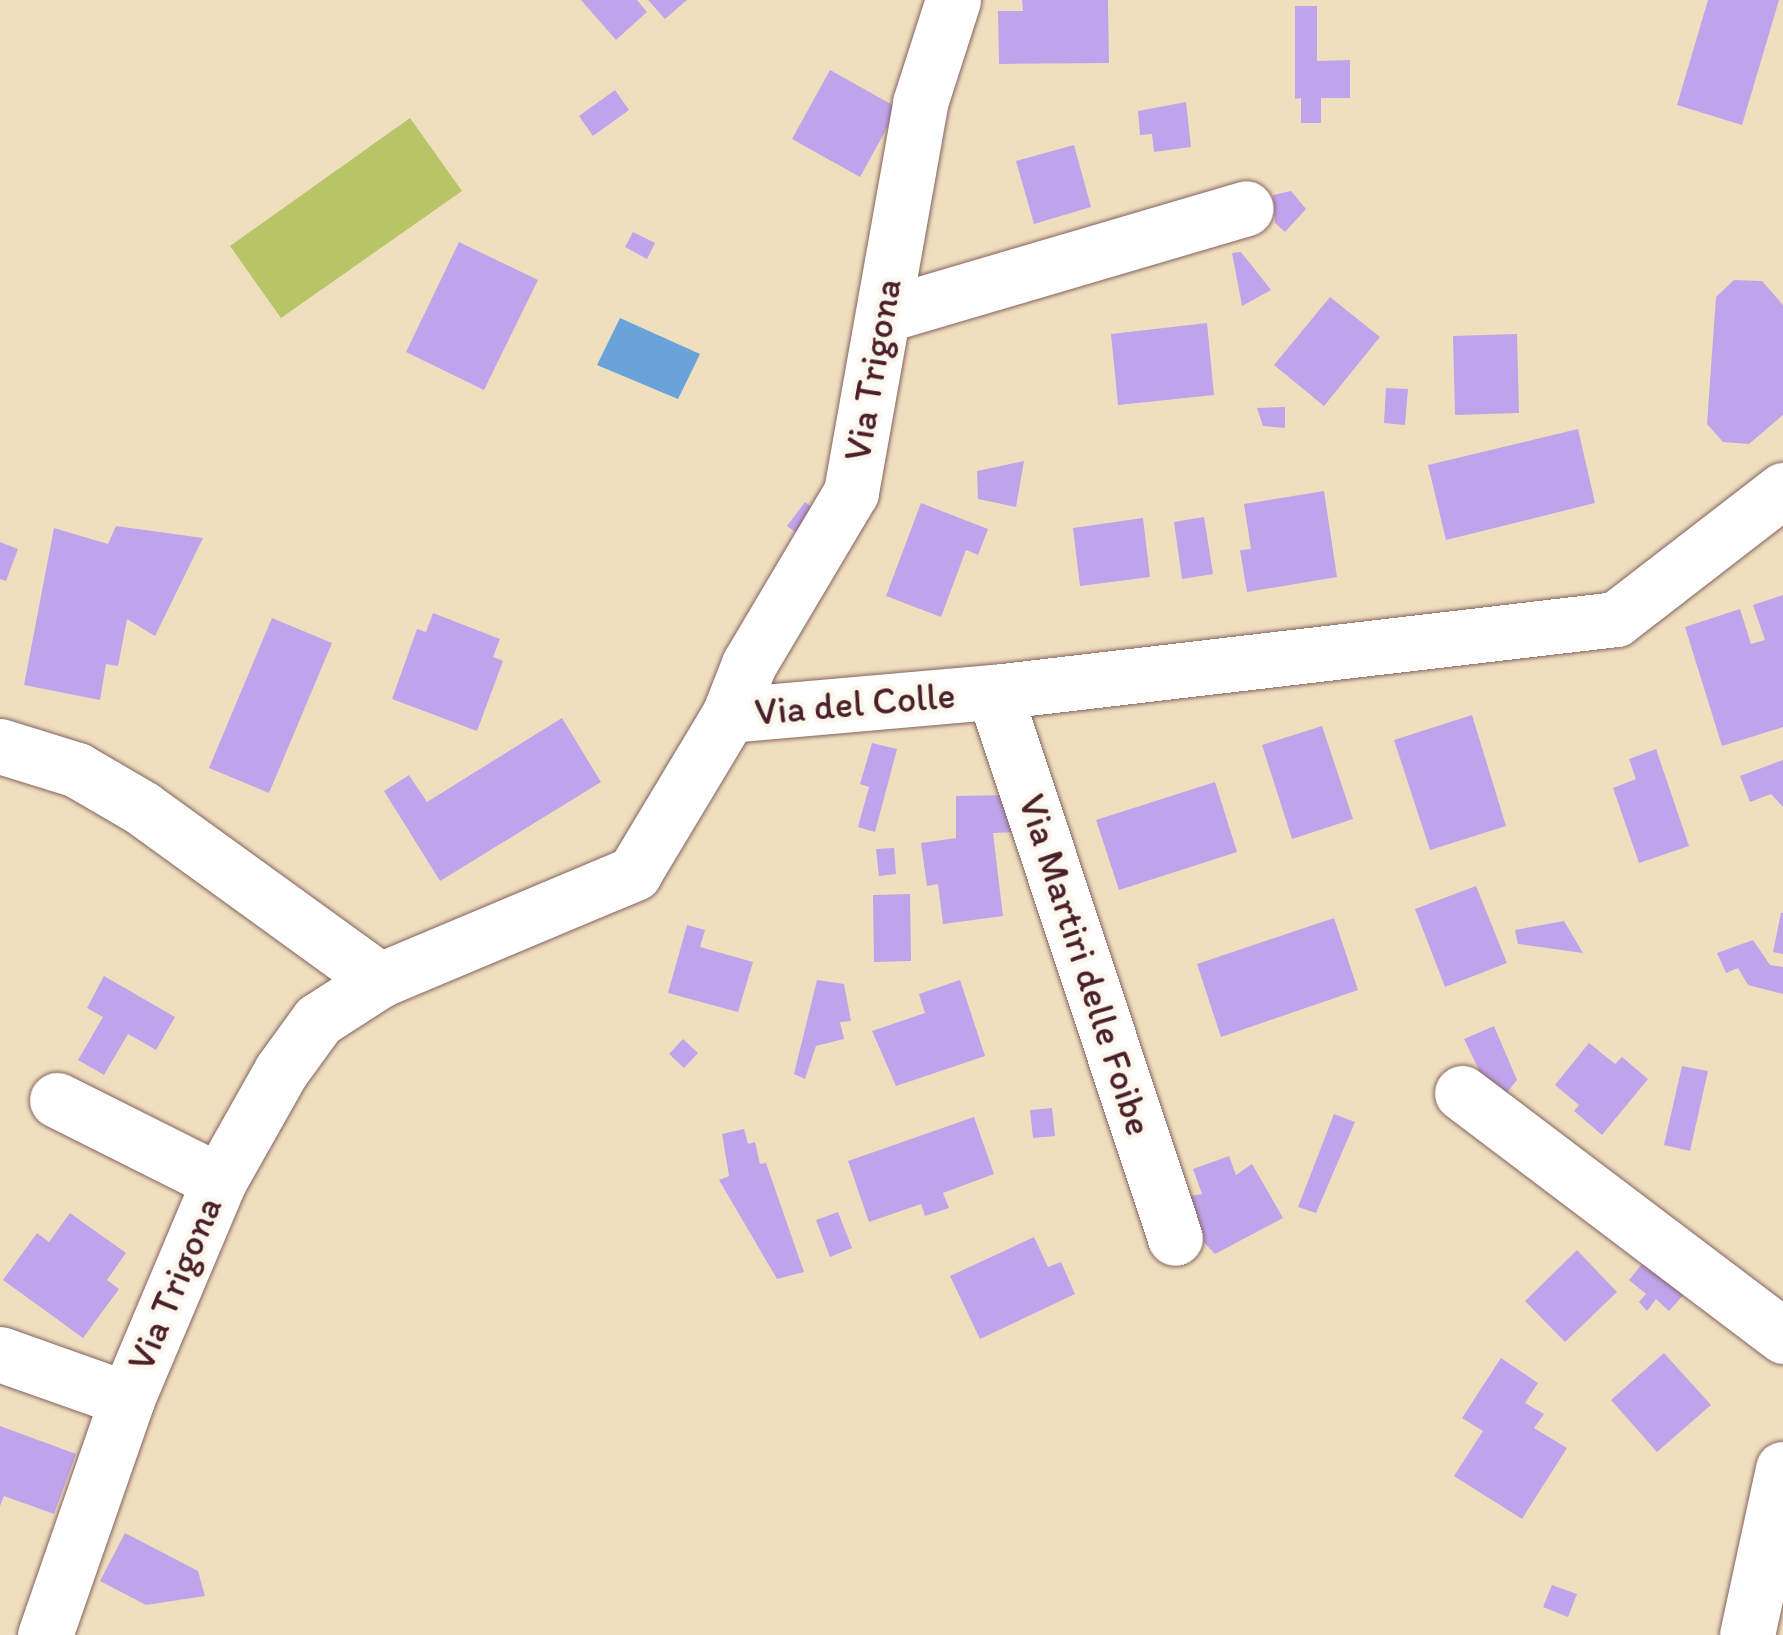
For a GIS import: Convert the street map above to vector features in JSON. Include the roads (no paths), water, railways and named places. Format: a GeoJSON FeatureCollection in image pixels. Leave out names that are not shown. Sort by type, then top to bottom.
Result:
{"type":"FeatureCollection","features":[{"type":"Feature","properties":{"kind":"street","name":"Via Trigona"},"geometry":{"type":"LineString","coordinates":[[728,715],[749,664],[851,492],[920,103],[953,0]]}},
{"type":"Feature","properties":{"kind":"street"},"geometry":{"type":"LineString","coordinates":[[882,315],[1246,208]]}},
{"type":"Feature","properties":{"kind":"street","name":"Via del Colle"},"geometry":{"type":"LineString","coordinates":[[380,980],[634,874],[728,715],[994,692],[1616,620],[1783,490]]}},
{"type":"Feature","properties":{"kind":"street","name":"Via Martiri delle Foibe"},"geometry":{"type":"LineString","coordinates":[[994,692],[1175,1238]]}},
{"type":"Feature","properties":{"kind":"street"},"geometry":{"type":"LineString","coordinates":[[0,746],[78,770],[142,808],[380,980]]}},
{"type":"Feature","properties":{"kind":"street","name":"Via Trigona"},"geometry":{"type":"LineString","coordinates":[[45,1635],[126,1399],[219,1182],[281,1071],[318,1020],[380,980]]}},
{"type":"Feature","properties":{"kind":"street"},"geometry":{"type":"LineString","coordinates":[[1462,1093],[1783,1336]]}},
{"type":"Feature","properties":{"kind":"street"},"geometry":{"type":"LineString","coordinates":[[57,1100],[219,1182]]}},
{"type":"Feature","properties":{"kind":"street"},"geometry":{"type":"LineString","coordinates":[[0,1354],[126,1399]]}},
{"type":"Feature","properties":{"kind":"street"},"geometry":{"type":"LineString","coordinates":[[1748,1635],[1783,1469]]}},
{"type":"Feature","properties":{"kind":"water"},"geometry":{"type":"Polygon","coordinates":[[[620,318],[700,354],[678,399],[597,365],[620,318]]]}}]}
